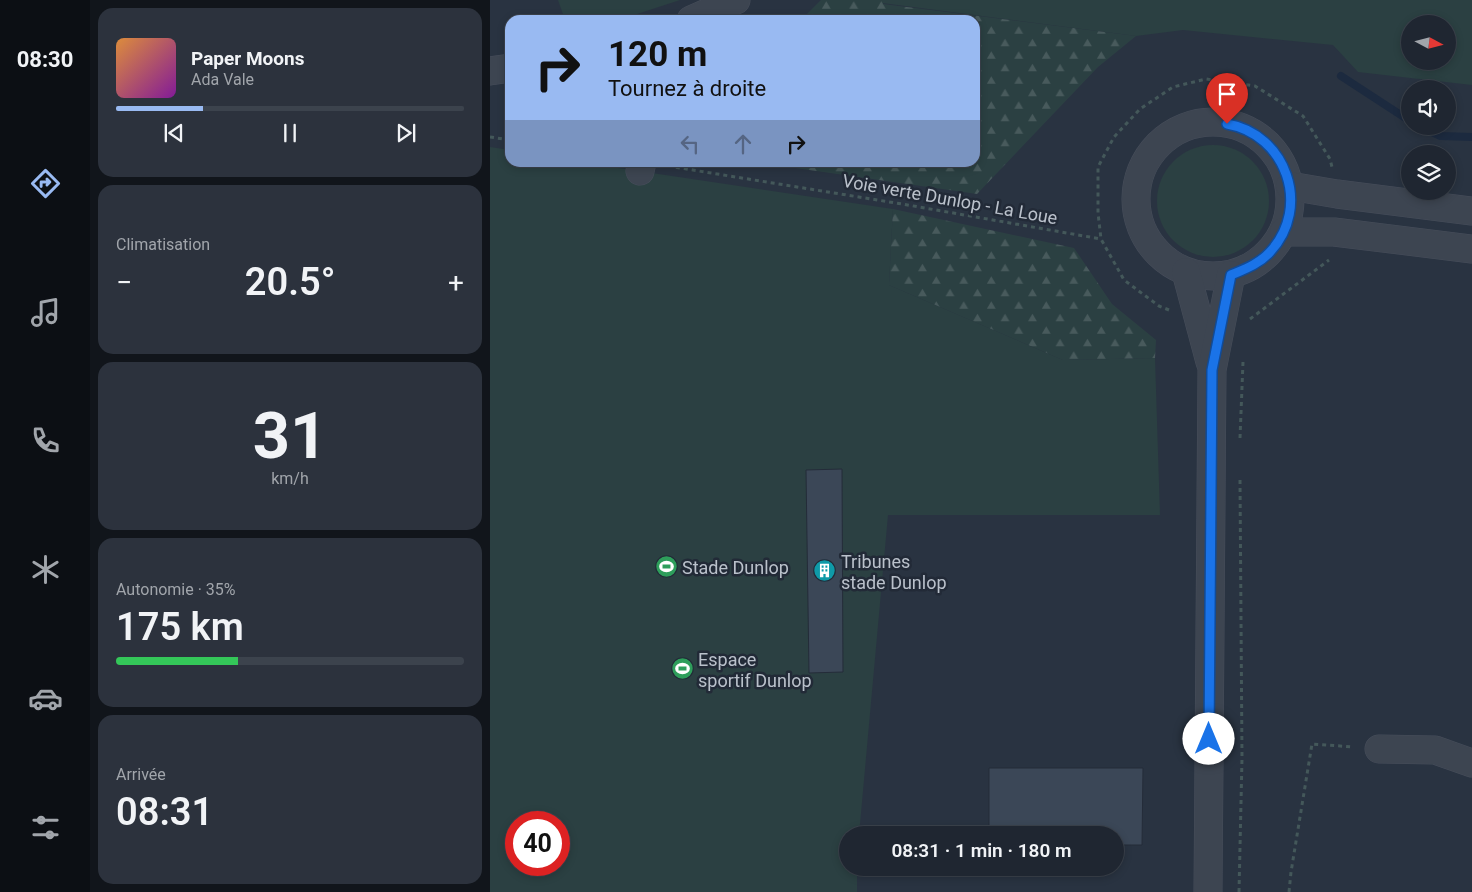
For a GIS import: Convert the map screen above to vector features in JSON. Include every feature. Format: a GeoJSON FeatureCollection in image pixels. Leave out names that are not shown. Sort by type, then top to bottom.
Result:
{"type":"FeatureCollection","features":[{"type":"Feature","properties":{"kind":"street"},"geometry":{"type":"LineString","coordinates":[[702,15],[736,0]]}},
{"type":"Feature","properties":{"kind":"street"},"geometry":{"type":"LineString","coordinates":[[490,71],[505,69]]}},
{"type":"Feature","properties":{"kind":"street"},"geometry":{"type":"LineString","coordinates":[[1214,121],[1240,126],[1263,140],[1281,160],[1290,186],[1291,202],[1284,232],[1271,252],[1252,267],[1231,275],[1208,277],[1186,272],[1162,258],[1145,237],[1136,212],[1137,185],[1146,160],[1164,139],[1187,126],[1214,121]]}},
{"type":"Feature","properties":{"kind":"street"},"geometry":{"type":"LineString","coordinates":[[1290,186],[1472,211]]}},
{"type":"Feature","properties":{"kind":"street"},"geometry":{"type":"LineString","coordinates":[[1284,232],[1334,232],[1472,249]]}},
{"type":"Feature","properties":{"kind":"street"},"geometry":{"type":"LineString","coordinates":[[1186,272],[1212,370]]}},
{"type":"Feature","properties":{"kind":"street"},"geometry":{"type":"LineString","coordinates":[[1208,892],[1212,370],[1231,275]]}},
{"type":"Feature","properties":{"kind":"street"},"geometry":{"type":"LineString","coordinates":[[1379,749],[1435,750],[1472,763]]}},
{"type":"Feature","properties":{"kind":"path","name":"Voie verte Dunlop - La Loue"},"geometry":{"type":"LineString","coordinates":[[655,167],[902,204],[1101,239],[1098,213],[1098,167],[1114,137],[1140,109],[1173,87],[1206,79],[1255,86],[1303,116],[1330,159],[1338,194]]}},
{"type":"Feature","properties":{"kind":"path"},"geometry":{"type":"LineString","coordinates":[[490,137],[505,139]]}},
{"type":"Feature","properties":{"kind":"path"},"geometry":{"type":"LineString","coordinates":[[1244,324],[1330,259],[1334,232]]}},
{"type":"Feature","properties":{"kind":"path"},"geometry":{"type":"LineString","coordinates":[[1240,442],[1243,353]]}},
{"type":"Feature","properties":{"kind":"path"},"geometry":{"type":"LineString","coordinates":[[1239,892],[1242,758],[1240,472]]}},
{"type":"Feature","properties":{"kind":"path"},"geometry":{"type":"LineString","coordinates":[[1289,892],[1312,744],[1379,749]]}},
{"type":"Feature","properties":{"kind":"green space"},"geometry":{"type":"Polygon","coordinates":[[[558,0],[680,0],[634,15],[563,15],[558,0]]]}},
{"type":"Feature","properties":{"kind":"green space"},"geometry":{"type":"Polygon","coordinates":[[[821,0],[883,0],[883,4],[970,15],[806,15],[821,0]]]}},
{"type":"Feature","properties":{"kind":"green space"},"geometry":{"type":"Polygon","coordinates":[[[883,0],[1472,0],[1472,85],[1456,83],[1456,80],[1428,80],[1358,72],[1333,45],[1183,30],[1136,36],[882,3],[883,0]]]}},
{"type":"Feature","properties":{"kind":"green space"},"geometry":{"type":"Polygon","coordinates":[[[980,16],[1136,36],[1098,67],[977,194],[788,167],[980,167],[980,16]]]}},
{"type":"Feature","properties":{"kind":"green space"},"geometry":{"type":"Polygon","coordinates":[[[1213,145],[1234,149],[1253,161],[1265,180],[1269,201],[1265,222],[1253,241],[1234,253],[1213,257],[1192,253],[1173,241],[1161,222],[1157,201],[1161,180],[1173,161],[1192,149],[1213,145]]]}},
{"type":"Feature","properties":{"kind":"green space","name":"Espace sportif Dunlop"},"geometry":{"type":"Polygon","coordinates":[[[490,147],[505,149],[505,167],[612,167],[893,209],[889,285],[1063,360],[1155,358],[1160,515],[888,515],[860,826],[839,826],[839,876],[857,876],[857,892],[490,892],[490,147]]]}},
{"type":"Feature","properties":{"kind":"green space"},"geometry":{"type":"Polygon","coordinates":[[[893,209],[1074,248],[1112,304],[1156,340],[1155,358],[1063,360],[889,285],[893,209]]]}},
{"type":"Feature","properties":{"kind":"building","name":"Tribunes stade Dunlop"},"geometry":{"type":"Polygon","coordinates":[[[842,469],[843,672],[809,673],[806,470],[842,469]]]}},
{"type":"Feature","properties":{"kind":"building"},"geometry":{"type":"Polygon","coordinates":[[[989,768],[1143,768],[1142,845],[1124,845],[1124,826],[989,826],[989,768]]]}},
{"type":"Feature","properties":{"kind":"waterway"},"geometry":{"type":"LineString","coordinates":[[1341,76],[1401,115]]}},
{"type":"Feature","properties":{"kind":"waterway"},"geometry":{"type":"LineString","coordinates":[[1438,135],[1472,137]]}},
{"type":"Feature","properties":{"kind":"place","name":"Stade Dunlop"},"geometry":{"type":"Point","coordinates":[666,567]}},
{"type":"Feature","properties":{"kind":"place","name":"Tribunes stade Dunlop"},"geometry":{"type":"Point","coordinates":[825,571]}},
{"type":"Feature","properties":{"kind":"place","name":"Espace sportif Dunlop"},"geometry":{"type":"Point","coordinates":[682,669]}},
{"type":"Feature","properties":{"kind":"route"},"geometry":{"type":"LineString","coordinates":[[1209,739],[1212,370],[1231,275],[1252,267],[1271,252],[1284,232],[1291,202],[1290,186],[1281,160],[1263,140],[1240,126],[1227,124]]}}]}
